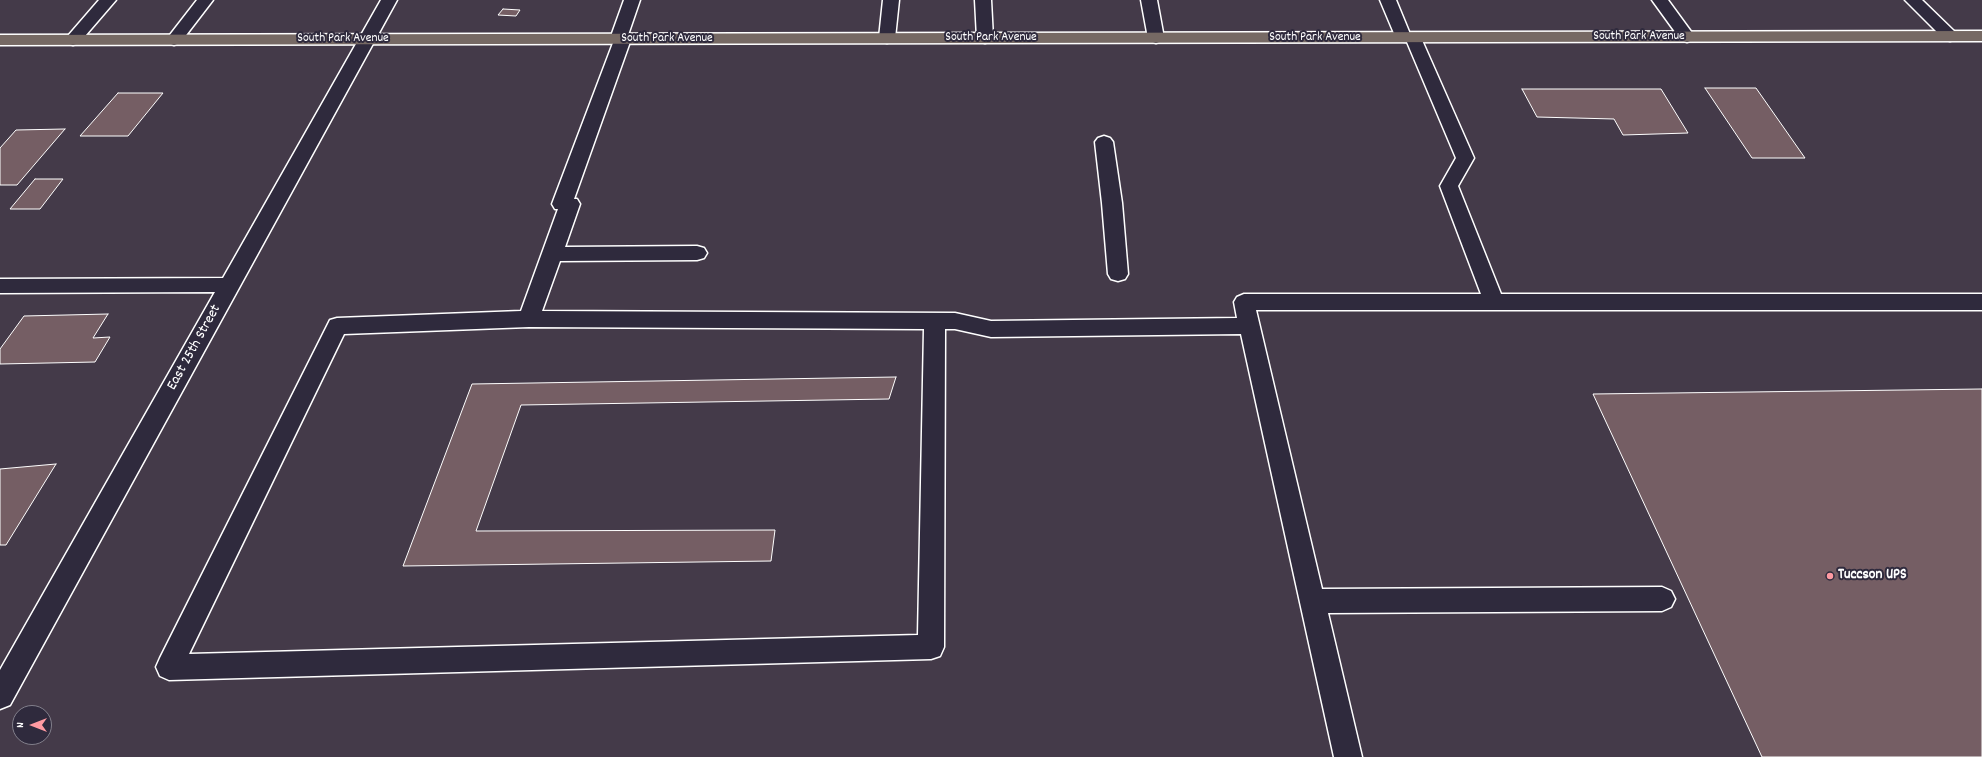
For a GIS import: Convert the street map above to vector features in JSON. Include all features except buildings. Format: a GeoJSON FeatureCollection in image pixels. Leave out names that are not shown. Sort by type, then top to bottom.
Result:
{"type":"FeatureCollection","features":[{"type":"Feature","properties":{"kind":"main road","name":"South Park Avenue"},"geometry":{"type":"LineString","coordinates":[[0,40],[1982,36]]}},
{"type":"Feature","properties":{"kind":"street"},"geometry":{"type":"LineString","coordinates":[[73,40],[108,0]]}},
{"type":"Feature","properties":{"kind":"street"},"geometry":{"type":"LineString","coordinates":[[174,40],[205,0]]}},
{"type":"Feature","properties":{"kind":"street","name":"East 25th Street"},"geometry":{"type":"LineString","coordinates":[[0,696],[7,674],[230,285],[366,39],[390,0]]}},
{"type":"Feature","properties":{"kind":"street"},"geometry":{"type":"LineString","coordinates":[[530,319],[632,0]]}},
{"type":"Feature","properties":{"kind":"street"},"geometry":{"type":"LineString","coordinates":[[887,38],[891,0]]}},
{"type":"Feature","properties":{"kind":"street"},"geometry":{"type":"LineString","coordinates":[[983,0],[985,38]]}},
{"type":"Feature","properties":{"kind":"street"},"geometry":{"type":"LineString","coordinates":[[1149,0],[1156,38]]}},
{"type":"Feature","properties":{"kind":"street"},"geometry":{"type":"LineString","coordinates":[[1388,0],[1408,38],[1465,158],[1449,186],[1494,302]]}},
{"type":"Feature","properties":{"kind":"street"},"geometry":{"type":"LineString","coordinates":[[1660,0],[1687,37]]}},
{"type":"Feature","properties":{"kind":"street"},"geometry":{"type":"LineString","coordinates":[[1913,0],[1950,36]]}},
{"type":"Feature","properties":{"kind":"street"},"geometry":{"type":"LineString","coordinates":[[1104,142],[1112,204],[1118,274]]}},
{"type":"Feature","properties":{"kind":"street"},"geometry":{"type":"LineString","coordinates":[[552,254],[697,253]]}},
{"type":"Feature","properties":{"kind":"street"},"geometry":{"type":"LineString","coordinates":[[0,286],[230,285]]}},
{"type":"Feature","properties":{"kind":"street"},"geometry":{"type":"LineString","coordinates":[[1348,757],[1244,302],[1982,302]]}},
{"type":"Feature","properties":{"kind":"street"},"geometry":{"type":"LineString","coordinates":[[935,321],[931,647],[169,667],[337,326],[530,319],[955,321],[991,329],[1249,326]]}},
{"type":"Feature","properties":{"kind":"street"},"geometry":{"type":"LineString","coordinates":[[1312,601],[1662,599]]}},
{"type":"Feature","properties":{"kind":"place","name":"Tuccson UPS"},"geometry":{"type":"Point","coordinates":[1830,576]}}]}
